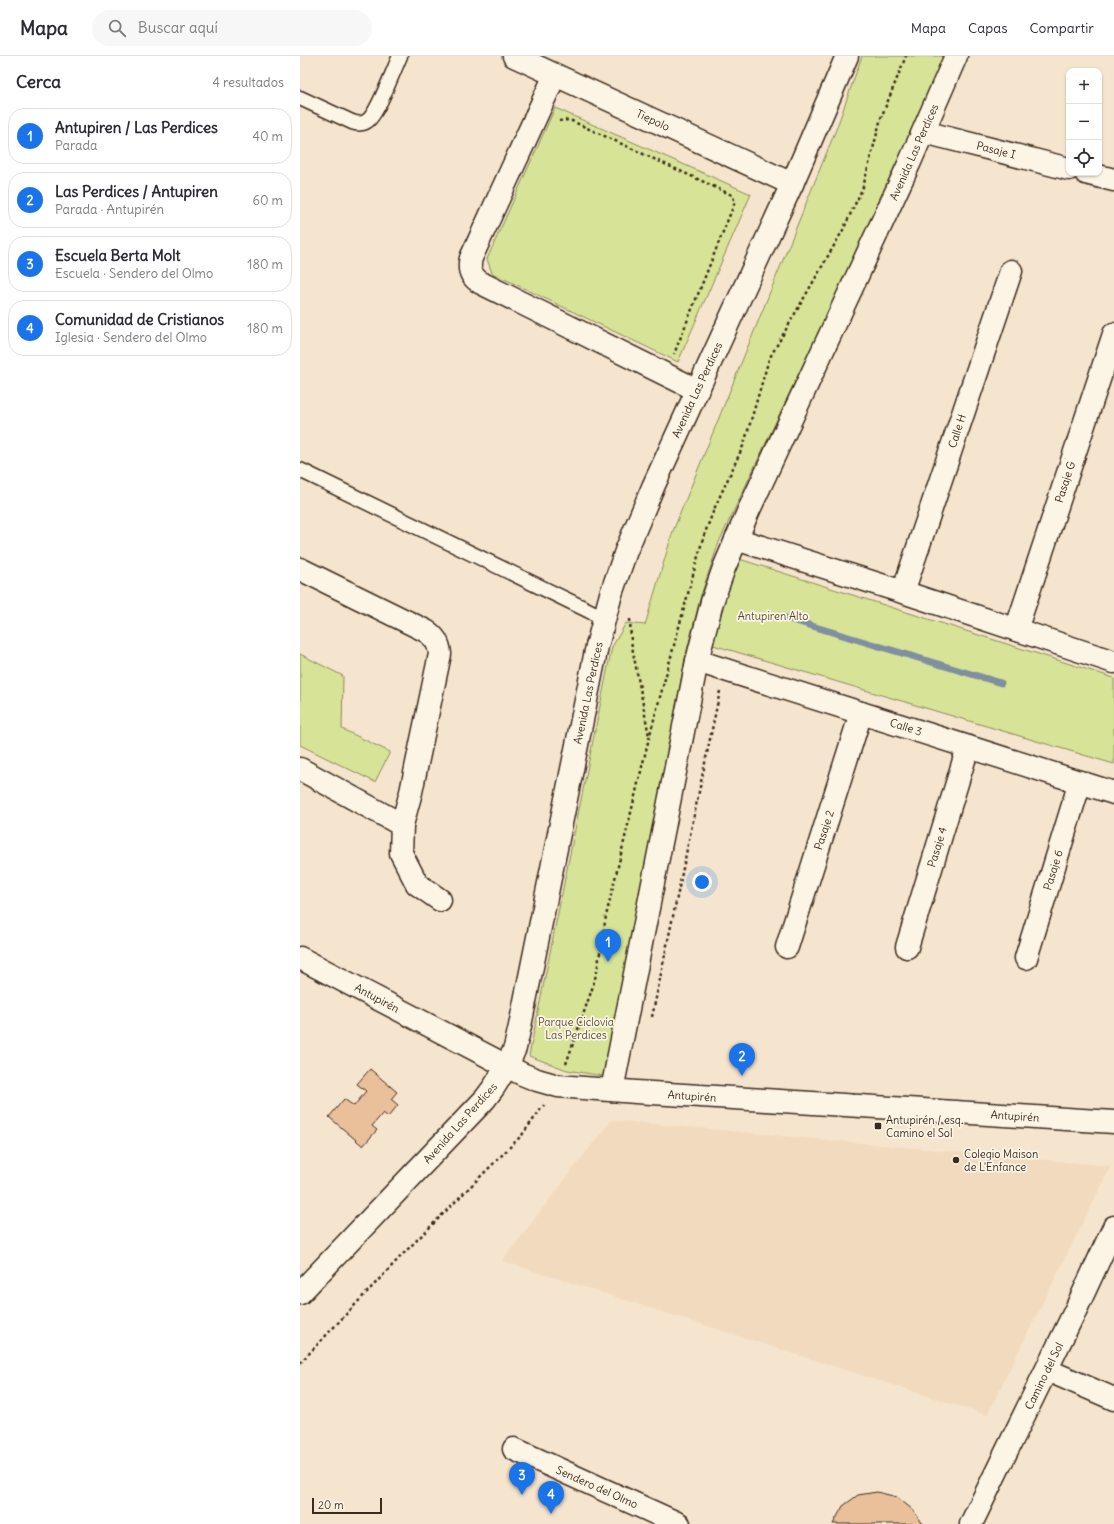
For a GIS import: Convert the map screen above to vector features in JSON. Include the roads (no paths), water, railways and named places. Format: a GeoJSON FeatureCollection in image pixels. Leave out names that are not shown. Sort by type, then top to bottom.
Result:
{"type":"FeatureCollection","features":[{"type":"Feature","properties":{"kind":"street","name":"Tiepolo"},"geometry":{"type":"LineString","coordinates":[[514,56],[792,184]]}},
{"type":"Feature","properties":{"kind":"street","name":"Avenida Las Perdices"},"geometry":{"type":"LineString","coordinates":[[300,1293],[485,1099],[507,1066],[515,1048],[597,646],[611,594],[626,551],[653,488],[792,184],[847,56]]}},
{"type":"Feature","properties":{"kind":"street","name":"Avenida Las Perdices"},"geometry":{"type":"LineString","coordinates":[[612,1090],[697,662],[712,602],[736,539],[924,132],[956,56]]}},
{"type":"Feature","properties":{"kind":"street"},"geometry":{"type":"LineString","coordinates":[[555,75],[471,258],[469,263],[471,274],[481,284],[697,390]]}},
{"type":"Feature","properties":{"kind":"street","name":"Pasaje I"},"geometry":{"type":"LineString","coordinates":[[924,132],[1066,168]]}},
{"type":"Feature","properties":{"kind":"street"},"geometry":{"type":"LineString","coordinates":[[1098,176],[1114,180]]}},
{"type":"Feature","properties":{"kind":"street","name":"Calle H"},"geometry":{"type":"LineString","coordinates":[[903,592],[1011,271]]}},
{"type":"Feature","properties":{"kind":"street","name":"Pasaje G"},"geometry":{"type":"LineString","coordinates":[[1016,630],[1114,334]]}},
{"type":"Feature","properties":{"kind":"street"},"geometry":{"type":"LineString","coordinates":[[736,539],[903,592],[1114,662]]}},
{"type":"Feature","properties":{"kind":"street"},"geometry":{"type":"LineString","coordinates":[[300,569],[426,631],[431,634],[438,643],[440,648],[439,660],[411,792],[402,824],[401,853],[417,884],[440,900]]}},
{"type":"Feature","properties":{"kind":"street","name":"Calle 3"},"geometry":{"type":"LineString","coordinates":[[697,662],[1114,793]]}},
{"type":"Feature","properties":{"kind":"street","name":"Pasaje 2"},"geometry":{"type":"LineString","coordinates":[[787,947],[861,713]]}},
{"type":"Feature","properties":{"kind":"street","name":"Pasaje 4"},"geometry":{"type":"LineString","coordinates":[[907,947],[968,747]]}},
{"type":"Feature","properties":{"kind":"street"},"geometry":{"type":"LineString","coordinates":[[300,769],[402,824]]}},
{"type":"Feature","properties":{"kind":"street","name":"Pasaje 6"},"geometry":{"type":"LineString","coordinates":[[1026,958],[1080,782]]}},
{"type":"Feature","properties":{"kind":"street","name":"Antupirén"},"geometry":{"type":"LineString","coordinates":[[300,958],[507,1066],[537,1080],[558,1086],[1114,1122]]}},
{"type":"Feature","properties":{"kind":"street","name":"Camino del Sol"},"geometry":{"type":"LineString","coordinates":[[971,1524],[1047,1370],[1114,1227]]}},
{"type":"Feature","properties":{"kind":"street"},"geometry":{"type":"LineString","coordinates":[[1047,1370],[1114,1399]]}},
{"type":"Feature","properties":{"kind":"street","name":"Sendero del Olmo"},"geometry":{"type":"LineString","coordinates":[[514,1450],[679,1524]]}},
{"type":"Feature","properties":{"kind":"lane"},"geometry":{"type":"LineString","coordinates":[[300,98],[352,122],[361,124],[366,122],[374,114],[400,56]]}},
{"type":"Feature","properties":{"kind":"lane"},"geometry":{"type":"LineString","coordinates":[[300,470],[604,618]]}},
{"type":"Feature","properties":{"kind":"waterway"},"geometry":{"type":"LineString","coordinates":[[779,616],[1001,683]]}},
{"type":"Feature","properties":{"kind":"place","name":"Antupiren / Las Perdices"},"geometry":{"type":"Point","coordinates":[608,962]}},
{"type":"Feature","properties":{"kind":"place","name":"Las Perdices / Antupiren"},"geometry":{"type":"Point","coordinates":[742,1076]}},
{"type":"Feature","properties":{"kind":"place","name":"Antupirén / esq. Camino el Sol"},"geometry":{"type":"Point","coordinates":[878,1126]}},
{"type":"Feature","properties":{"kind":"place","name":"Colegio Maison de L'Enfance"},"geometry":{"type":"Point","coordinates":[956,1160]}},
{"type":"Feature","properties":{"kind":"place","name":"Escuela Berta Molt"},"geometry":{"type":"Point","coordinates":[522,1495]}},
{"type":"Feature","properties":{"kind":"place","name":"Comunidad de Cristianos"},"geometry":{"type":"Point","coordinates":[551,1514]}},
{"type":"Feature","properties":{"kind":"park label","name":"Antupiren Alto"},"geometry":{"type":"Point","coordinates":[773,616]}},
{"type":"Feature","properties":{"kind":"park label","name":"Parque Ciclovía Las Perdices"},"geometry":{"type":"Point","coordinates":[576,1028]}}]}
